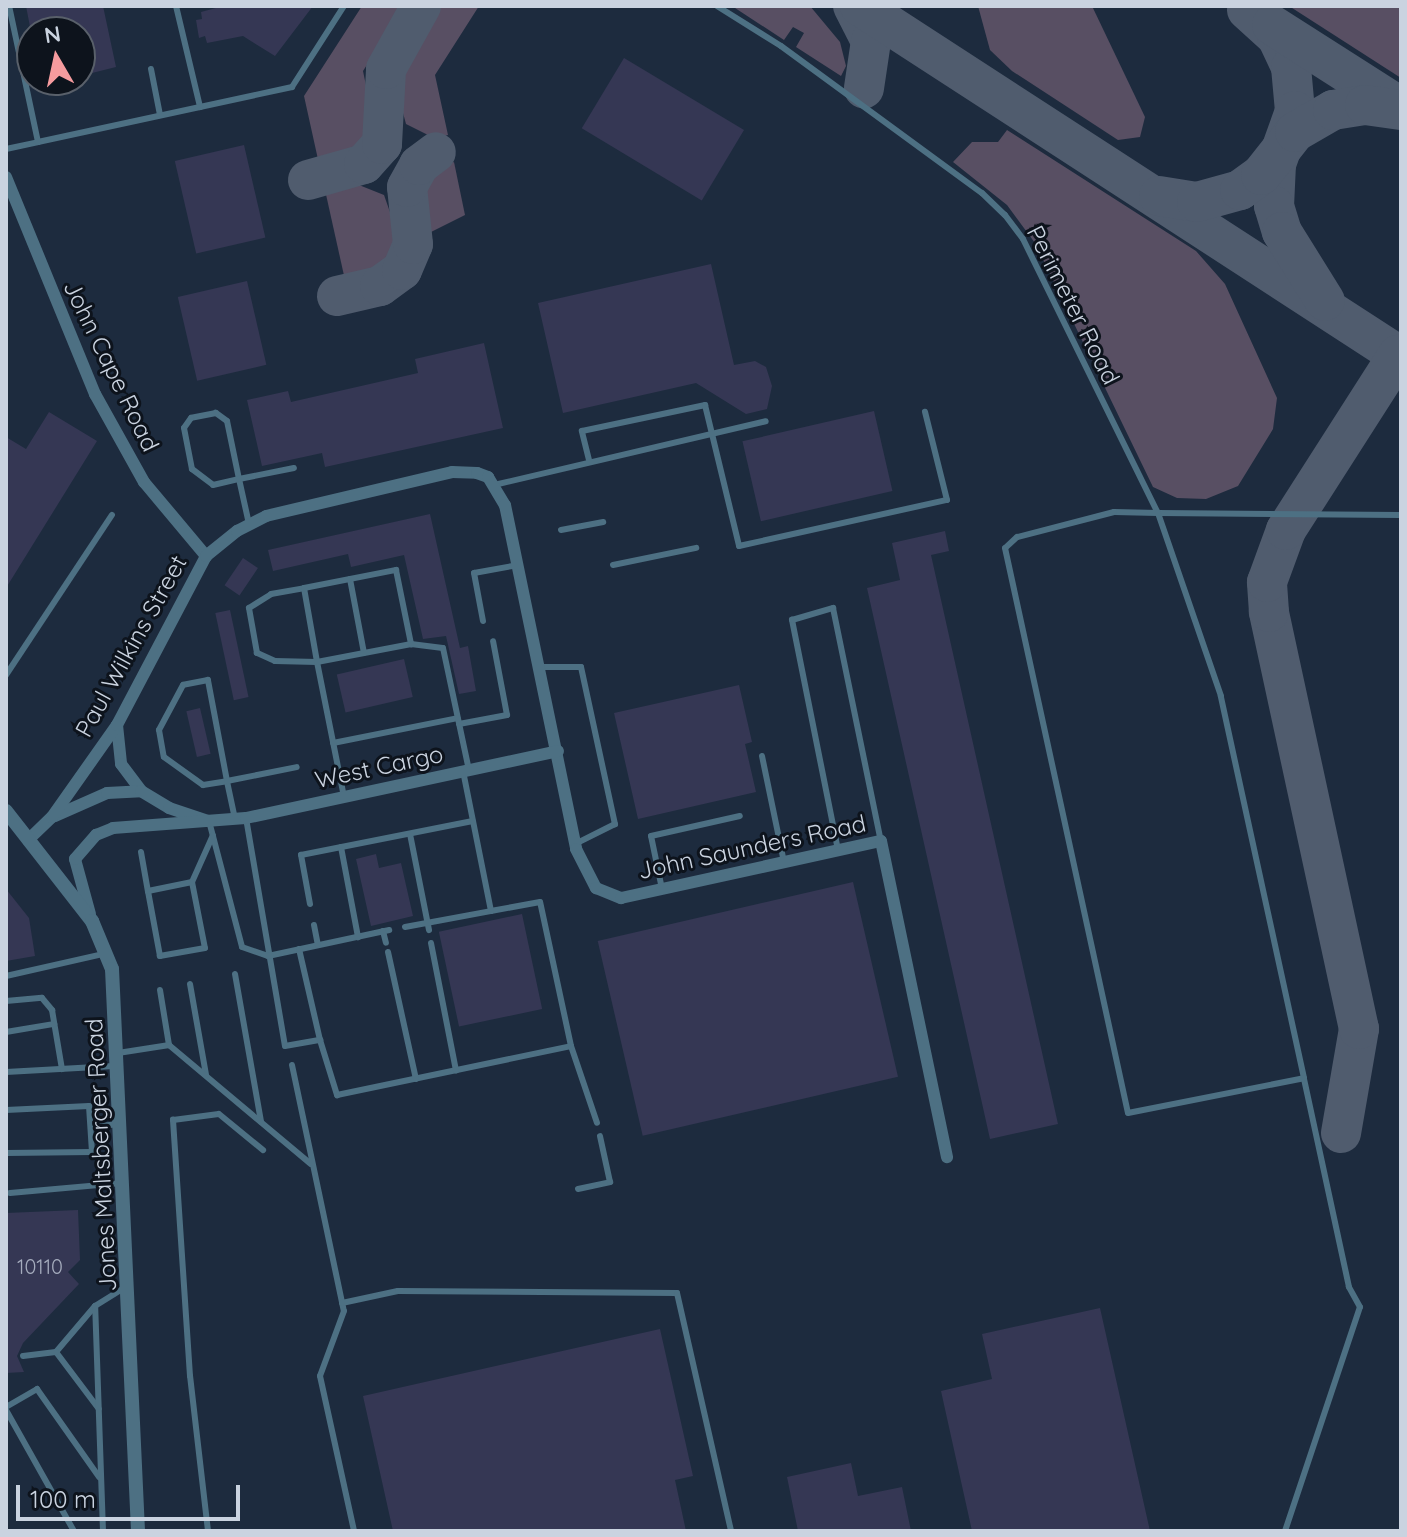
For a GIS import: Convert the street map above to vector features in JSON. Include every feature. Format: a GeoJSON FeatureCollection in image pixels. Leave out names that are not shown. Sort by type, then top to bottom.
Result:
{"type":"FeatureCollection","features":[{"type":"Feature","properties":{"kind":"street","name":"John Cape Road"},"geometry":{"type":"LineString","coordinates":[[6,177],[95,394],[144,482],[206,556]]}},
{"type":"Feature","properties":{"kind":"street","name":"Paul Wilkins Street"},"geometry":{"type":"LineString","coordinates":[[28,840],[52,817],[117,725],[206,556],[249,524],[266,516],[452,472],[491,481]]}},
{"type":"Feature","properties":{"kind":"street","name":"John Saunders Road"},"geometry":{"type":"LineString","coordinates":[[491,481],[505,505],[575,844],[596,888],[621,898],[881,841],[947,1157]]}},
{"type":"Feature","properties":{"kind":"street","name":"West Cargo"},"geometry":{"type":"LineString","coordinates":[[117,725],[121,764],[141,791],[169,808],[209,821]]}},
{"type":"Feature","properties":{"kind":"street","name":"West Cargo"},"geometry":{"type":"LineString","coordinates":[[92,921],[76,876],[75,859],[96,835],[129,825],[240,818],[558,751]]}},
{"type":"Feature","properties":{"kind":"street"},"geometry":{"type":"LineString","coordinates":[[52,817],[107,793],[141,791]]}},
{"type":"Feature","properties":{"kind":"street","name":"Jones Maltsberger Road"},"geometry":{"type":"LineString","coordinates":[[6,811],[92,921],[107,953],[118,1059],[130,1284],[138,1531]]}},
{"type":"Feature","properties":{"kind":"lane"},"geometry":{"type":"LineString","coordinates":[[9,6],[38,142]]}},
{"type":"Feature","properties":{"kind":"lane"},"geometry":{"type":"LineString","coordinates":[[176,6],[200,107]]}},
{"type":"Feature","properties":{"kind":"lane"},"geometry":{"type":"LineString","coordinates":[[6,149],[292,87],[344,6]]}},
{"type":"Feature","properties":{"kind":"lane","name":"Perimeter Road"},"geometry":{"type":"LineString","coordinates":[[717,6],[781,46],[982,193],[1005,215],[1023,239],[1158,513],[1221,696],[1349,1287],[1360,1307],[1285,1531]]}},
{"type":"Feature","properties":{"kind":"lane"},"geometry":{"type":"LineString","coordinates":[[151,69],[160,115]]}},
{"type":"Feature","properties":{"kind":"lane"},"geometry":{"type":"LineString","coordinates":[[589,460],[582,431],[705,405],[739,546],[947,500],[925,412]]}},
{"type":"Feature","properties":{"kind":"lane"},"geometry":{"type":"LineString","coordinates":[[249,524],[239,479],[227,421],[216,413],[191,418],[184,428],[192,469],[213,485],[239,479],[294,468]]}},
{"type":"Feature","properties":{"kind":"lane"},"geometry":{"type":"LineString","coordinates":[[491,481],[766,421]]}},
{"type":"Feature","properties":{"kind":"lane"},"geometry":{"type":"LineString","coordinates":[[1304,1078],[1128,1113],[1005,548],[1036,529],[1114,512],[1401,515]]}},
{"type":"Feature","properties":{"kind":"lane"},"geometry":{"type":"LineString","coordinates":[[6,675],[112,515]]}},
{"type":"Feature","properties":{"kind":"lane"},"geometry":{"type":"LineString","coordinates":[[561,530],[603,522]]}},
{"type":"Feature","properties":{"kind":"lane"},"geometry":{"type":"LineString","coordinates":[[613,565],[696,548]]}},
{"type":"Feature","properties":{"kind":"lane"},"geometry":{"type":"LineString","coordinates":[[483,621],[474,573],[518,565]]}},
{"type":"Feature","properties":{"kind":"lane"},"geometry":{"type":"LineString","coordinates":[[411,644],[396,570],[271,594],[249,608],[257,653],[275,661],[317,662],[411,644],[443,648],[491,911]]}},
{"type":"Feature","properties":{"kind":"lane"},"geometry":{"type":"LineString","coordinates":[[350,579],[364,653]]}},
{"type":"Feature","properties":{"kind":"lane"},"geometry":{"type":"LineString","coordinates":[[304,588],[344,797]]}},
{"type":"Feature","properties":{"kind":"lane"},"geometry":{"type":"LineString","coordinates":[[838,850],[792,620],[833,608],[881,841]]}},
{"type":"Feature","properties":{"kind":"lane"},"geometry":{"type":"LineString","coordinates":[[333,743],[507,715],[493,641]]}},
{"type":"Feature","properties":{"kind":"lane"},"geometry":{"type":"LineString","coordinates":[[540,667],[581,667],[615,824],[575,844]]}},
{"type":"Feature","properties":{"kind":"lane"},"geometry":{"type":"LineString","coordinates":[[297,767],[227,781],[203,785],[164,757],[159,730],[183,685],[208,680],[227,781],[240,818],[285,1046],[320,1040]]}},
{"type":"Feature","properties":{"kind":"lane"},"geometry":{"type":"LineString","coordinates":[[762,756],[784,862]]}},
{"type":"Feature","properties":{"kind":"lane"},"geometry":{"type":"LineString","coordinates":[[662,889],[651,836],[740,816]]}},
{"type":"Feature","properties":{"kind":"lane"},"geometry":{"type":"LineString","coordinates":[[209,821],[242,947],[268,956],[386,930],[386,943]]}},
{"type":"Feature","properties":{"kind":"lane"},"geometry":{"type":"LineString","coordinates":[[310,904],[301,855],[473,821]]}},
{"type":"Feature","properties":{"kind":"lane"},"geometry":{"type":"LineString","coordinates":[[410,834],[428,926]]}},
{"type":"Feature","properties":{"kind":"lane"},"geometry":{"type":"LineString","coordinates":[[141,852],[160,956],[205,948],[192,882],[213,835]]}},
{"type":"Feature","properties":{"kind":"lane"},"geometry":{"type":"LineString","coordinates":[[341,847],[358,937]]}},
{"type":"Feature","properties":{"kind":"lane"},"geometry":{"type":"LineString","coordinates":[[148,891],[192,882]]}},
{"type":"Feature","properties":{"kind":"lane"},"geometry":{"type":"LineString","coordinates":[[405,927],[428,926],[540,902],[571,1046],[597,1123]]}},
{"type":"Feature","properties":{"kind":"lane"},"geometry":{"type":"LineString","coordinates":[[314,925],[318,945]]}},
{"type":"Feature","properties":{"kind":"lane"},"geometry":{"type":"LineString","coordinates":[[431,943],[456,1071]]}},
{"type":"Feature","properties":{"kind":"lane"},"geometry":{"type":"LineString","coordinates":[[299,949],[320,1040],[337,1095],[571,1046]]}},
{"type":"Feature","properties":{"kind":"lane"},"geometry":{"type":"LineString","coordinates":[[388,952],[416,1079]]}},
{"type":"Feature","properties":{"kind":"lane"},"geometry":{"type":"LineString","coordinates":[[6,976],[107,953]]}},
{"type":"Feature","properties":{"kind":"lane"},"geometry":{"type":"LineString","coordinates":[[235,974],[261,1122]]}},
{"type":"Feature","properties":{"kind":"lane"},"geometry":{"type":"LineString","coordinates":[[190,984],[206,1076]]}},
{"type":"Feature","properties":{"kind":"lane"},"geometry":{"type":"LineString","coordinates":[[160,990],[169,1045],[311,1164]]}},
{"type":"Feature","properties":{"kind":"lane"},"geometry":{"type":"LineString","coordinates":[[6,1001],[42,998],[54,1024],[62,1069]]}},
{"type":"Feature","properties":{"kind":"lane"},"geometry":{"type":"LineString","coordinates":[[6,1032],[54,1024]]}},
{"type":"Feature","properties":{"kind":"lane"},"geometry":{"type":"LineString","coordinates":[[6,1072],[62,1069],[118,1059],[169,1045]]}},
{"type":"Feature","properties":{"kind":"lane"},"geometry":{"type":"LineString","coordinates":[[292,1065],[342,1303],[342,1325],[320,1376],[354,1531]]}},
{"type":"Feature","properties":{"kind":"lane"},"geometry":{"type":"LineString","coordinates":[[6,1110],[89,1106],[92,1152],[6,1153]]}},
{"type":"Feature","properties":{"kind":"lane"},"geometry":{"type":"LineString","coordinates":[[208,1531],[190,1376],[173,1120],[219,1114],[263,1150]]}},
{"type":"Feature","properties":{"kind":"lane"},"geometry":{"type":"LineString","coordinates":[[91,1127],[121,1124]]}},
{"type":"Feature","properties":{"kind":"lane"},"geometry":{"type":"LineString","coordinates":[[578,1189],[610,1182],[600,1136]]}},
{"type":"Feature","properties":{"kind":"lane"},"geometry":{"type":"LineString","coordinates":[[10,1193],[124,1183]]}},
{"type":"Feature","properties":{"kind":"lane"},"geometry":{"type":"LineString","coordinates":[[23,1356],[56,1352],[95,1306],[130,1284]]}},
{"type":"Feature","properties":{"kind":"lane"},"geometry":{"type":"LineString","coordinates":[[342,1303],[398,1291],[677,1293],[731,1531]]}},
{"type":"Feature","properties":{"kind":"lane"},"geometry":{"type":"LineString","coordinates":[[95,1306],[103,1531]]}},
{"type":"Feature","properties":{"kind":"lane"},"geometry":{"type":"LineString","coordinates":[[56,1352],[99,1409]]}},
{"type":"Feature","properties":{"kind":"lane"},"geometry":{"type":"LineString","coordinates":[[74,1531],[6,1408],[37,1389],[101,1479]]}},
{"type":"Feature","properties":{"kind":"shaded area"},"geometry":{"type":"Polygon","coordinates":[[[362,6],[405,6],[363,71],[373,119],[370,137],[357,153],[319,164],[304,96],[362,6]]]}},
{"type":"Feature","properties":{"kind":"shaded area"},"geometry":{"type":"Polygon","coordinates":[[[435,6],[479,6],[435,75],[448,135],[434,138],[406,124],[396,87],[404,58],[435,6]]]}},
{"type":"Feature","properties":{"kind":"shaded area"},"geometry":{"type":"Polygon","coordinates":[[[732,6],[810,6],[840,42],[846,66],[841,76],[796,47],[804,33],[793,27],[784,40],[732,6]]]}},
{"type":"Feature","properties":{"kind":"shaded area"},"geometry":{"type":"Polygon","coordinates":[[[978,6],[1092,6],[1145,117],[1140,137],[1118,140],[1012,71],[990,50],[978,6]]]}},
{"type":"Feature","properties":{"kind":"shaded area"},"geometry":{"type":"Polygon","coordinates":[[[1289,6],[1401,6],[1401,78],[1289,6]]]}},
{"type":"Feature","properties":{"kind":"shaded area"},"geometry":{"type":"Polygon","coordinates":[[[1007,130],[1196,251],[1225,284],[1277,398],[1273,429],[1238,486],[1206,499],[1177,498],[1153,487],[1035,243],[1007,205],[953,162],[972,142],[998,142],[1007,130]]]}},
{"type":"Feature","properties":{"kind":"shaded area"},"geometry":{"type":"Polygon","coordinates":[[[454,162],[465,215],[427,234],[419,204],[423,184],[434,169],[454,162]]]}},
{"type":"Feature","properties":{"kind":"shaded area"},"geometry":{"type":"Polygon","coordinates":[[[354,183],[384,195],[398,235],[393,259],[385,269],[345,280],[325,190],[354,183]]]}},
{"type":"Feature","properties":{"kind":"building"},"geometry":{"type":"Polygon","coordinates":[[[26,6],[103,6],[116,67],[96,72],[96,16],[28,16],[26,6]]]}},
{"type":"Feature","properties":{"kind":"building"},"geometry":{"type":"Polygon","coordinates":[[[223,6],[313,6],[275,56],[243,36],[207,43],[205,36],[199,38],[196,20],[202,19],[201,12],[223,6]]]}},
{"type":"Feature","properties":{"kind":"building"},"geometry":{"type":"Polygon","coordinates":[[[624,58],[744,130],[702,200],[582,128],[624,58]]]}},
{"type":"Feature","properties":{"kind":"building"},"geometry":{"type":"Polygon","coordinates":[[[244,145],[265,238],[196,254],[175,161],[244,145]]]}},
{"type":"Feature","properties":{"kind":"building"},"geometry":{"type":"Polygon","coordinates":[[[711,264],[734,365],[755,361],[766,367],[772,386],[767,409],[746,414],[696,383],[563,413],[538,303],[711,264]]]}},
{"type":"Feature","properties":{"kind":"building"},"geometry":{"type":"Polygon","coordinates":[[[247,281],[266,365],[197,381],[178,297],[247,281]]]}},
{"type":"Feature","properties":{"kind":"building"},"geometry":{"type":"Polygon","coordinates":[[[484,343],[503,428],[325,467],[322,453],[262,466],[247,400],[288,391],[291,402],[418,373],[415,359],[484,343]]]}},
{"type":"Feature","properties":{"kind":"building"},"geometry":{"type":"Polygon","coordinates":[[[874,411],[892,491],[761,521],[742,441],[874,411]]]}},
{"type":"Feature","properties":{"kind":"building"},"geometry":{"type":"Polygon","coordinates":[[[49,412],[97,441],[6,588],[6,437],[26,449],[49,412]]]}},
{"type":"Feature","properties":{"kind":"building"},"geometry":{"type":"Polygon","coordinates":[[[430,514],[460,648],[468,646],[476,691],[459,694],[446,636],[423,639],[404,555],[351,567],[348,554],[273,571],[268,550],[430,514]]]}},
{"type":"Feature","properties":{"kind":"building"},"geometry":{"type":"Polygon","coordinates":[[[945,531],[949,551],[931,555],[1058,1124],[990,1139],[867,588],[900,580],[892,543],[945,531]]]}},
{"type":"Feature","properties":{"kind":"building"},"geometry":{"type":"Polygon","coordinates":[[[243,558],[258,568],[239,595],[225,585],[243,558]]]}},
{"type":"Feature","properties":{"kind":"building"},"geometry":{"type":"Polygon","coordinates":[[[230,610],[249,697],[234,700],[215,613],[230,610]]]}},
{"type":"Feature","properties":{"kind":"building"},"geometry":{"type":"Polygon","coordinates":[[[404,659],[413,697],[346,713],[337,675],[404,659]]]}},
{"type":"Feature","properties":{"kind":"building"},"geometry":{"type":"Polygon","coordinates":[[[739,685],[752,742],[745,744],[756,792],[638,819],[614,713],[739,685]]]}},
{"type":"Feature","properties":{"kind":"building"},"geometry":{"type":"Polygon","coordinates":[[[200,708],[211,754],[197,757],[186,711],[200,708]]]}},
{"type":"Feature","properties":{"kind":"building"},"geometry":{"type":"Polygon","coordinates":[[[376,854],[379,868],[401,863],[413,916],[371,926],[356,859],[376,854]]]}},
{"type":"Feature","properties":{"kind":"building"},"geometry":{"type":"Polygon","coordinates":[[[853,882],[898,1077],[643,1136],[598,941],[853,882]]]}},
{"type":"Feature","properties":{"kind":"building"},"geometry":{"type":"Polygon","coordinates":[[[6,889],[29,918],[35,956],[6,961],[6,889]]]}},
{"type":"Feature","properties":{"kind":"building"},"geometry":{"type":"Polygon","coordinates":[[[522,914],[542,1009],[459,1027],[439,932],[522,914]]]}},
{"type":"Feature","properties":{"kind":"building"},"geometry":{"type":"Polygon","coordinates":[[[78,1210],[80,1260],[68,1272],[79,1284],[23,1343],[17,1356],[24,1372],[6,1373],[6,1213],[78,1210]]]}},
{"type":"Feature","properties":{"kind":"building"},"geometry":{"type":"Polygon","coordinates":[[[1100,1308],[1150,1531],[972,1531],[941,1391],[992,1379],[982,1334],[1100,1308]]]}},
{"type":"Feature","properties":{"kind":"building"},"geometry":{"type":"Polygon","coordinates":[[[660,1329],[693,1476],[675,1480],[686,1531],[393,1531],[363,1396],[660,1329]]]}},
{"type":"Feature","properties":{"kind":"building"},"geometry":{"type":"Polygon","coordinates":[[[851,1463],[858,1496],[902,1487],[911,1531],[798,1531],[787,1477],[851,1463]]]}},
{"type":"Feature","properties":{"kind":"taxiway"},"geometry":{"type":"LineString","coordinates":[[308,180],[364,164],[382,144],[386,69],[421,6]]}},
{"type":"Feature","properties":{"kind":"taxiway"},"geometry":{"type":"LineString","coordinates":[[853,6],[871,41],[864,88]]}},
{"type":"Feature","properties":{"kind":"taxiway"},"geometry":{"type":"LineString","coordinates":[[860,6],[1401,357]]}},
{"type":"Feature","properties":{"kind":"taxiway"},"geometry":{"type":"LineString","coordinates":[[1247,10],[1277,37],[1291,67],[1295,111],[1276,164],[1274,206],[1282,232],[1325,301]]}},
{"type":"Feature","properties":{"kind":"taxiway"},"geometry":{"type":"LineString","coordinates":[[1272,25],[1400,107]]}},
{"type":"Feature","properties":{"kind":"taxiway"},"geometry":{"type":"LineString","coordinates":[[1159,196],[1197,202],[1240,190],[1261,175],[1295,132],[1333,110],[1365,105],[1401,110]]}},
{"type":"Feature","properties":{"kind":"taxiway"},"geometry":{"type":"LineString","coordinates":[[337,296],[380,286],[402,270],[413,244],[407,187],[419,165],[436,152]]}},
{"type":"Feature","properties":{"kind":"taxiway"},"geometry":{"type":"LineString","coordinates":[[1341,1133],[1359,1029],[1269,612],[1267,582],[1286,530],[1398,355]]}}]}
